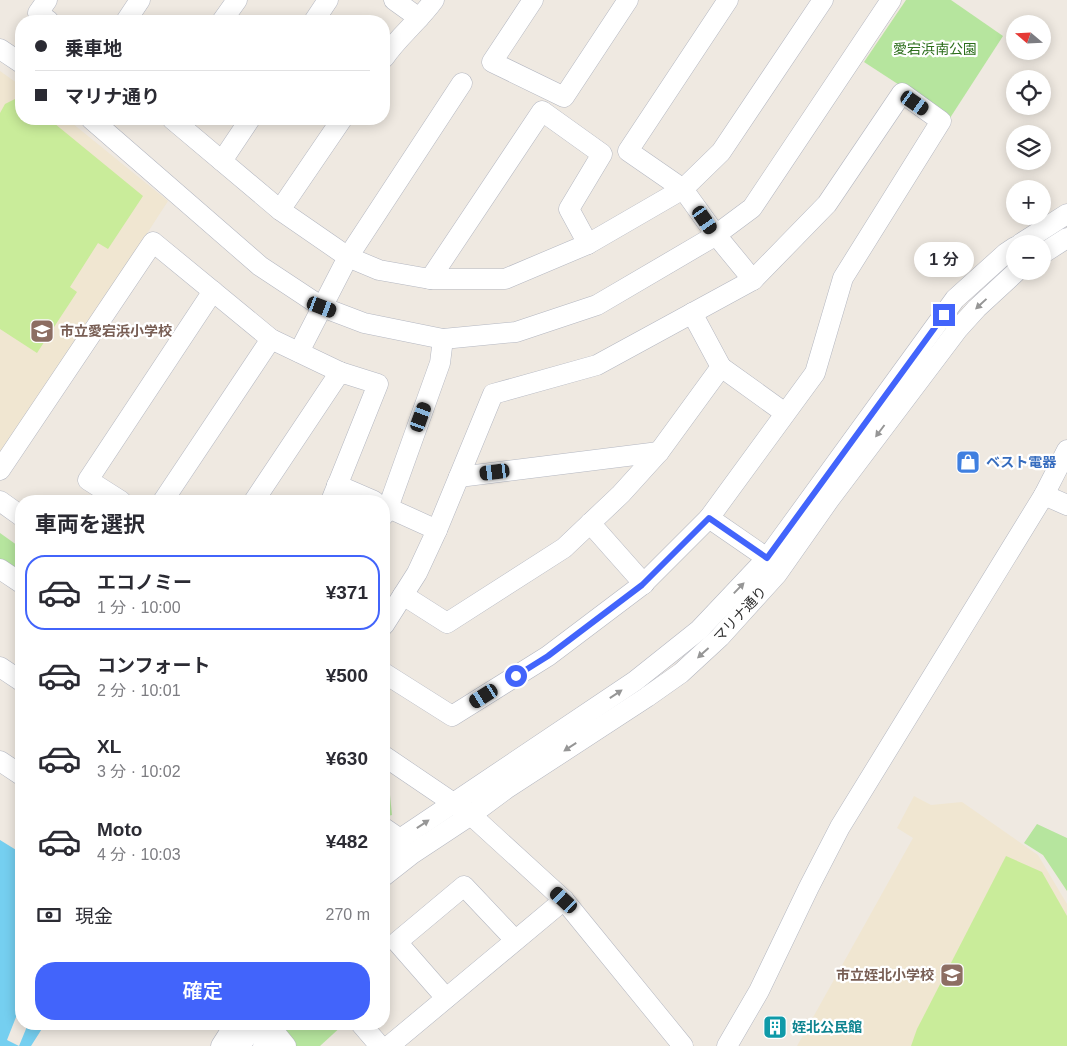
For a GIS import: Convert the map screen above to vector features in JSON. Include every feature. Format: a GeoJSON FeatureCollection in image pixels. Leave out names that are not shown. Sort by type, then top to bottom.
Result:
{"type":"FeatureCollection","features":[{"type":"Feature","properties":{"kind":"street"},"geometry":{"type":"LineString","coordinates":[[41,15],[38,13],[46,0]]}},
{"type":"Feature","properties":{"kind":"street"},"geometry":{"type":"LineString","coordinates":[[130,15],[140,0]]}},
{"type":"Feature","properties":{"kind":"street"},"geometry":{"type":"LineString","coordinates":[[226,15],[237,0]]}},
{"type":"Feature","properties":{"kind":"street"},"geometry":{"type":"LineString","coordinates":[[318,15],[328,0]]}},
{"type":"Feature","properties":{"kind":"street"},"geometry":{"type":"LineString","coordinates":[[394,0],[419,18]]}},
{"type":"Feature","properties":{"kind":"street"},"geometry":{"type":"LineString","coordinates":[[390,49],[434,0]]}},
{"type":"Feature","properties":{"kind":"street"},"geometry":{"type":"LineString","coordinates":[[533,0],[492,62],[564,97],[628,0]]}},
{"type":"Feature","properties":{"kind":"street"},"geometry":{"type":"LineString","coordinates":[[728,0],[628,151],[683,189],[716,235],[753,280]]}},
{"type":"Feature","properties":{"kind":"street"},"geometry":{"type":"LineString","coordinates":[[179,125],[280,210],[348,257],[379,270],[430,279],[505,279],[588,244],[683,189],[721,152],[823,0]]}},
{"type":"Feature","properties":{"kind":"street"},"geometry":{"type":"LineString","coordinates":[[98,125],[260,266],[322,307],[364,323],[442,339],[516,332],[596,305],[716,235],[752,208],[891,0]]}},
{"type":"Feature","properties":{"kind":"street"},"geometry":{"type":"LineString","coordinates":[[0,49],[15,59]]}},
{"type":"Feature","properties":{"kind":"street"},"geometry":{"type":"LineString","coordinates":[[299,352],[348,257],[462,83]]}},
{"type":"Feature","properties":{"kind":"street"},"geometry":{"type":"LineString","coordinates":[[390,616],[417,573],[437,530],[493,394],[597,365],[753,280],[827,204],[902,93],[941,121],[843,278],[815,373],[709,518],[644,584],[548,656],[452,716],[390,677]]}},
{"type":"Feature","properties":{"kind":"street"},"geometry":{"type":"LineString","coordinates":[[430,279],[542,111],[602,154],[569,209],[588,244]]}},
{"type":"Feature","properties":{"kind":"street"},"geometry":{"type":"LineString","coordinates":[[222,162],[246,125]]}},
{"type":"Feature","properties":{"kind":"street"},"geometry":{"type":"LineString","coordinates":[[280,210],[338,125]]}},
{"type":"Feature","properties":{"kind":"street"},"geometry":{"type":"LineString","coordinates":[[1034,235],[1067,214]]}},
{"type":"Feature","properties":{"kind":"street"},"geometry":{"type":"LineString","coordinates":[[1051,248],[1067,238]]}},
{"type":"Feature","properties":{"kind":"street"},"geometry":{"type":"LineString","coordinates":[[0,470],[153,242],[271,339],[340,372],[378,384],[334,493]]}},
{"type":"Feature","properties":{"kind":"street","name":"マリナ通り"},"geometry":{"type":"LineString","coordinates":[[390,871],[506,789],[681,673],[720,637],[772,566],[955,299],[1006,252]]}},
{"type":"Feature","properties":{"kind":"street","name":"マリナ通り"},"geometry":{"type":"LineString","coordinates":[[392,834],[454,803],[635,681],[699,630],[772,566],[829,500],[958,329],[977,308],[1008,280]]}},
{"type":"Feature","properties":{"kind":"street"},"geometry":{"type":"LineString","coordinates":[[112,495],[88,480],[213,291]]}},
{"type":"Feature","properties":{"kind":"street"},"geometry":{"type":"LineString","coordinates":[[692,313],[721,367],[785,413]]}},
{"type":"Feature","properties":{"kind":"street"},"geometry":{"type":"LineString","coordinates":[[167,495],[271,339]]}},
{"type":"Feature","properties":{"kind":"street"},"geometry":{"type":"LineString","coordinates":[[387,495],[440,363],[442,339]]}},
{"type":"Feature","properties":{"kind":"street"},"geometry":{"type":"LineString","coordinates":[[403,595],[448,623],[564,548],[621,494],[659,452],[721,367]]}},
{"type":"Feature","properties":{"kind":"street"},"geometry":{"type":"LineString","coordinates":[[258,495],[340,372]]}},
{"type":"Feature","properties":{"kind":"street"},"geometry":{"type":"LineString","coordinates":[[727,1046],[759,991],[809,887],[840,828],[1044,496],[1067,450]]}},
{"type":"Feature","properties":{"kind":"street"},"geometry":{"type":"LineString","coordinates":[[459,477],[659,452]]}},
{"type":"Feature","properties":{"kind":"street"},"geometry":{"type":"LineString","coordinates":[[1044,496],[1067,504]]}},
{"type":"Feature","properties":{"kind":"street"},"geometry":{"type":"LineString","coordinates":[[0,501],[15,512]]}},
{"type":"Feature","properties":{"kind":"street"},"geometry":{"type":"LineString","coordinates":[[390,511],[437,530]]}},
{"type":"Feature","properties":{"kind":"street"},"geometry":{"type":"LineString","coordinates":[[709,518],[772,566]]}},
{"type":"Feature","properties":{"kind":"street"},"geometry":{"type":"LineString","coordinates":[[590,523],[644,584]]}},
{"type":"Feature","properties":{"kind":"street"},"geometry":{"type":"LineString","coordinates":[[0,569],[15,579]]}},
{"type":"Feature","properties":{"kind":"street"},"geometry":{"type":"LineString","coordinates":[[0,667],[15,677]]}},
{"type":"Feature","properties":{"kind":"street"},"geometry":{"type":"LineString","coordinates":[[390,760],[471,815],[564,900],[683,1046]]}},
{"type":"Feature","properties":{"kind":"street"},"geometry":{"type":"LineString","coordinates":[[0,761],[15,771]]}},
{"type":"Feature","properties":{"kind":"street"},"geometry":{"type":"LineString","coordinates":[[446,998],[398,942],[464,886],[515,940]]}},
{"type":"Feature","properties":{"kind":"street"},"geometry":{"type":"LineString","coordinates":[[389,1046],[564,900]]}},
{"type":"Feature","properties":{"kind":"street"},"geometry":{"type":"LineString","coordinates":[[221,1046],[232,1030]]}},
{"type":"Feature","properties":{"kind":"street"},"geometry":{"type":"LineString","coordinates":[[366,1030],[380,1046]]}},
{"type":"Feature","properties":{"kind":"street"},"geometry":{"type":"LineString","coordinates":[[240,1046],[267,1031],[286,1046]]}},
{"type":"Feature","properties":{"kind":"shaded area","name":"市立愛宕浜小学校"},"geometry":{"type":"Polygon","coordinates":[[[0,71],[15,82],[15,125],[74,125],[168,201],[0,461],[0,71]]]}},
{"type":"Feature","properties":{"kind":"shaded area","name":"市立姪北小学校"},"geometry":{"type":"Polygon","coordinates":[[[914,796],[931,805],[962,802],[1038,855],[1067,904],[1067,1046],[797,1046],[913,838],[897,828],[914,796]]]}},
{"type":"Feature","properties":{"kind":"green space","name":"愛宕浜南公園"},"geometry":{"type":"Polygon","coordinates":[[[906,0],[951,0],[1003,36],[950,118],[864,62],[906,0]]]}},
{"type":"Feature","properties":{"kind":"green space","name":"市立愛宕浜小学校"},"geometry":{"type":"Polygon","coordinates":[[[15,99],[15,125],[56,125],[143,196],[108,249],[98,243],[70,287],[77,292],[37,353],[0,329],[0,113],[5,104],[15,99]]]}},
{"type":"Feature","properties":{"kind":"green space"},"geometry":{"type":"Polygon","coordinates":[[[0,533],[15,544],[15,574],[0,564],[0,533]]]}},
{"type":"Feature","properties":{"kind":"green space"},"geometry":{"type":"Polygon","coordinates":[[[390,795],[392,815],[390,816],[390,795]]]}},
{"type":"Feature","properties":{"kind":"green space"},"geometry":{"type":"Polygon","coordinates":[[[1037,824],[1067,838],[1067,891],[1043,855],[1024,843],[1037,824]]]}},
{"type":"Feature","properties":{"kind":"green space"},"geometry":{"type":"Polygon","coordinates":[[[1006,856],[1042,872],[1067,916],[1067,1046],[911,1046],[917,1029],[1006,856]]]}},
{"type":"Feature","properties":{"kind":"green space"},"geometry":{"type":"Polygon","coordinates":[[[286,1030],[337,1030],[320,1046],[295,1046],[286,1030]]]}},
{"type":"Feature","properties":{"kind":"water"},"geometry":{"type":"Polygon","coordinates":[[[0,840],[15,849],[15,1030],[41,1030],[31,1046],[0,1046],[0,840]]]}},
{"type":"Feature","properties":{"kind":"pier"},"geometry":{"type":"Polygon","coordinates":[[[15,1020],[15,1030],[26,1030],[19,1046],[7,1040],[15,1020]]]}},
{"type":"Feature","properties":{"kind":"place","name":"市立愛宕浜小学校"},"geometry":{"type":"Point","coordinates":[42,331]}},
{"type":"Feature","properties":{"kind":"place","name":"ベスト電器"},"geometry":{"type":"Point","coordinates":[968,462]}},
{"type":"Feature","properties":{"kind":"place","name":"市立姪北小学校"},"geometry":{"type":"Point","coordinates":[952,975]}},
{"type":"Feature","properties":{"kind":"place","name":"姪北公民館"},"geometry":{"type":"Point","coordinates":[775,1027]}},
{"type":"Feature","properties":{"kind":"route"},"geometry":{"type":"LineString","coordinates":[[516,676],[548,656],[642,585],[709,518],[767,558],[944,315]]}}]}
